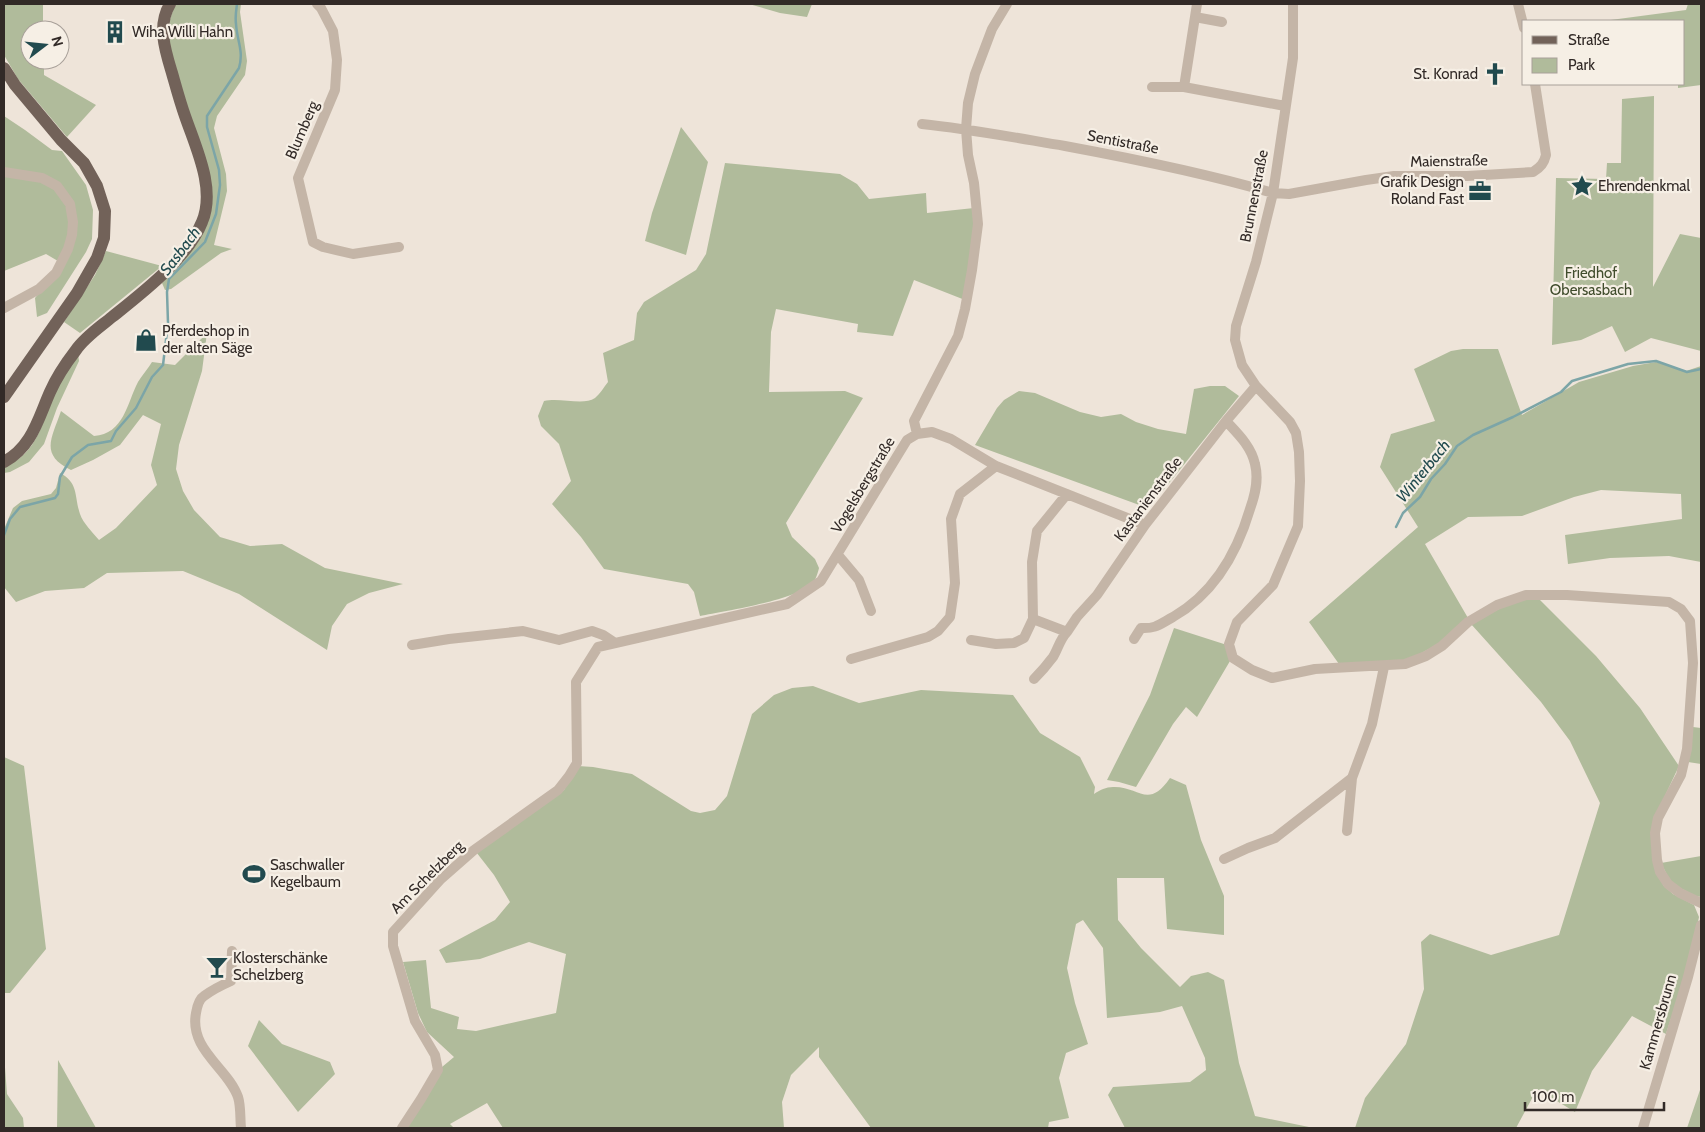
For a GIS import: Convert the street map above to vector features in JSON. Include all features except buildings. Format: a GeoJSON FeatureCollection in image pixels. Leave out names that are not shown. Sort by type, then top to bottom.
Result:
{"type":"FeatureCollection","features":[{"type":"Feature","properties":{"kind":"main road"},"geometry":{"type":"LineString","coordinates":[[4,462],[21,450],[30,438],[62,369],[78,347],[164,272],[195,236],[203,220],[207,203],[200,160],[164,47],[162,27],[170,4]]}},
{"type":"Feature","properties":{"kind":"main road"},"geometry":{"type":"LineString","coordinates":[[4,68],[15,85],[51,129],[84,163],[97,186],[105,211],[104,238],[97,258],[77,293],[4,396]]}},
{"type":"Feature","properties":{"kind":"main road"},"geometry":{"type":"LineString","coordinates":[[4,452],[21,450]]}},
{"type":"Feature","properties":{"kind":"street","name":"Blumberg"},"geometry":{"type":"LineString","coordinates":[[317,4],[332,31],[337,60],[335,90],[298,178],[313,242],[323,247],[353,254],[399,247]]}},
{"type":"Feature","properties":{"kind":"street"},"geometry":{"type":"LineString","coordinates":[[917,434],[914,421],[958,336],[972,270],[978,224],[974,183],[968,154],[966,129],[968,103],[975,74],[992,28],[1007,4]]}},
{"type":"Feature","properties":{"kind":"street"},"geometry":{"type":"LineString","coordinates":[[1184,87],[1197,4]]}},
{"type":"Feature","properties":{"kind":"street","name":"Brunnenstraße"},"geometry":{"type":"LineString","coordinates":[[1256,386],[1242,365],[1235,340],[1236,326],[1256,262],[1273,193],[1292,58],[1293,4]]}},
{"type":"Feature","properties":{"kind":"street"},"geometry":{"type":"LineString","coordinates":[[1518,4],[1522,20]]}},
{"type":"Feature","properties":{"kind":"street"},"geometry":{"type":"LineString","coordinates":[[1195,17],[1222,22]]}},
{"type":"Feature","properties":{"kind":"street","name":"Maienstraße"},"geometry":{"type":"LineString","coordinates":[[1273,193],[1289,194],[1394,176],[1467,176],[1533,172],[1544,162],[1546,155],[1536,85]]}},
{"type":"Feature","properties":{"kind":"street"},"geometry":{"type":"LineString","coordinates":[[1152,88],[1184,87],[1285,106]]}},
{"type":"Feature","properties":{"kind":"street","name":"Sentistraße"},"geometry":{"type":"LineString","coordinates":[[922,124],[966,129],[1176,168],[1273,193]]}},
{"type":"Feature","properties":{"kind":"street"},"geometry":{"type":"LineString","coordinates":[[4,172],[42,178],[57,186],[70,204],[73,222],[68,249],[56,273],[39,289],[4,308]]}},
{"type":"Feature","properties":{"kind":"street"},"geometry":{"type":"LineString","coordinates":[[1256,386],[1290,422],[1296,432],[1300,481],[1298,526],[1273,586],[1237,622],[1229,644],[1233,658],[1252,670],[1272,678],[1315,669],[1405,664],[1426,656],[1442,646],[1468,622],[1497,605],[1526,595],[1567,595],[1668,602],[1681,609],[1690,620],[1693,663],[1687,749],[1681,776],[1658,818],[1655,833],[1660,872],[1668,884],[1680,893],[1701,903]]}},
{"type":"Feature","properties":{"kind":"street","name":"Kastanienstraße"},"geometry":{"type":"LineString","coordinates":[[1034,679],[1042,672],[1053,656],[1062,637],[1097,595],[1145,525],[1226,421],[1256,386]]}},
{"type":"Feature","properties":{"kind":"street"},"geometry":{"type":"LineString","coordinates":[[1134,639],[1141,628],[1152,629],[1188,608],[1212,584],[1232,556],[1245,526],[1256,489],[1255,465],[1248,445],[1226,421]]}},
{"type":"Feature","properties":{"kind":"street","name":"Vogelsbergstraße"},"geometry":{"type":"LineString","coordinates":[[577,763],[576,682],[598,646],[787,604],[822,581],[903,446],[907,440],[917,434],[932,432],[951,439],[996,466],[1145,525]]}},
{"type":"Feature","properties":{"kind":"street"},"geometry":{"type":"LineString","coordinates":[[851,659],[928,637],[938,631],[950,618],[955,583],[951,519],[960,494],[996,466]]}},
{"type":"Feature","properties":{"kind":"street"},"geometry":{"type":"LineString","coordinates":[[971,640],[996,644],[1014,644],[1024,638],[1033,619],[1032,562],[1037,531],[1067,494]]}},
{"type":"Feature","properties":{"kind":"street"},"geometry":{"type":"LineString","coordinates":[[838,555],[859,580],[871,611]]}},
{"type":"Feature","properties":{"kind":"street"},"geometry":{"type":"LineString","coordinates":[[1033,619],[1067,632]]}},
{"type":"Feature","properties":{"kind":"street"},"geometry":{"type":"LineString","coordinates":[[412,645],[523,631],[559,640],[592,631],[603,635],[615,643]]}},
{"type":"Feature","properties":{"kind":"street"},"geometry":{"type":"LineString","coordinates":[[1347,831],[1352,778],[1372,724],[1384,666]]}},
{"type":"Feature","properties":{"kind":"street","name":"Am Schelzberg"},"geometry":{"type":"LineString","coordinates":[[402,1128],[438,1070],[435,1055],[415,1021],[393,946],[393,932],[441,879],[474,850],[558,790],[577,763]]}},
{"type":"Feature","properties":{"kind":"street"},"geometry":{"type":"LineString","coordinates":[[1224,859],[1275,838],[1352,778]]}},
{"type":"Feature","properties":{"kind":"street","name":"Kammersbrunn"},"geometry":{"type":"LineString","coordinates":[[1643,1128],[1688,977],[1701,925]]}},
{"type":"Feature","properties":{"kind":"street"},"geometry":{"type":"LineString","coordinates":[[232,951],[231,981],[202,997],[196,1008],[194,1023],[202,1046],[238,1097],[241,1128]]}},
{"type":"Feature","properties":{"kind":"green space"},"geometry":{"type":"Polygon","coordinates":[[[4,4],[43,4],[43,20],[20,20],[20,70],[44,70],[44,75],[96,105],[67,137],[18,79],[4,55],[4,4]]]}},
{"type":"Feature","properties":{"kind":"green space"},"geometry":{"type":"Polygon","coordinates":[[[175,4],[241,4],[240,12],[247,61],[245,75],[217,116],[214,128],[226,174],[227,191],[214,245],[232,249],[221,253],[171,289],[165,290],[162,283],[197,243],[211,202],[166,32],[175,4]]]}},
{"type":"Feature","properties":{"kind":"green space"},"geometry":{"type":"Polygon","coordinates":[[[749,4],[812,4],[807,17],[780,13],[749,4]]]}},
{"type":"Feature","properties":{"kind":"green space"},"geometry":{"type":"Polygon","coordinates":[[[1688,4],[1701,4],[1701,85],[1678,88],[1678,85],[1685,85],[1685,20],[1611,20],[1686,10],[1688,4]]]}},
{"type":"Feature","properties":{"kind":"green space","name":"Friedhof Obersasbach"},"geometry":{"type":"Polygon","coordinates":[[[1654,96],[1653,287],[1680,234],[1701,238],[1701,351],[1651,338],[1625,352],[1612,326],[1581,340],[1552,345],[1556,178],[1606,179],[1607,163],[1621,163],[1622,99],[1654,96]]]}},
{"type":"Feature","properties":{"kind":"green space"},"geometry":{"type":"Polygon","coordinates":[[[4,116],[52,150],[62,151],[86,185],[93,210],[92,239],[86,252],[47,313],[37,317],[35,298],[63,264],[46,254],[4,271],[4,116]]]}},
{"type":"Feature","properties":{"kind":"green space"},"geometry":{"type":"Polygon","coordinates":[[[681,127],[708,162],[686,255],[645,241],[652,213],[681,127]]]}},
{"type":"Feature","properties":{"kind":"green space"},"geometry":{"type":"Polygon","coordinates":[[[725,163],[840,174],[857,184],[869,199],[926,193],[927,213],[974,208],[974,234],[965,300],[914,280],[893,336],[857,332],[858,324],[776,309],[771,332],[769,392],[845,391],[863,398],[786,523],[792,537],[815,559],[819,568],[813,583],[805,589],[777,600],[700,616],[694,592],[688,584],[604,569],[581,537],[552,504],[571,481],[559,444],[541,426],[538,416],[544,401],[584,401],[595,398],[608,382],[603,353],[634,340],[637,313],[644,302],[696,270],[706,254],[725,163]]]}},
{"type":"Feature","properties":{"kind":"green space"},"geometry":{"type":"Polygon","coordinates":[[[106,251],[162,266],[80,333],[64,322],[95,275],[106,251]]]}},
{"type":"Feature","properties":{"kind":"green space"},"geometry":{"type":"Polygon","coordinates":[[[207,333],[202,371],[179,445],[176,469],[183,491],[194,510],[220,537],[250,546],[282,544],[325,568],[403,584],[369,593],[347,604],[332,626],[327,650],[239,594],[183,571],[107,573],[84,588],[45,591],[16,602],[4,587],[4,529],[13,508],[22,501],[51,494],[56,488],[60,473],[73,486],[81,517],[99,540],[116,528],[157,485],[151,465],[161,424],[143,415],[120,445],[71,470],[61,464],[51,451],[52,437],[61,411],[94,436],[112,430],[123,416],[138,382],[152,362],[175,365],[207,333]]]}},
{"type":"Feature","properties":{"kind":"green space"},"geometry":{"type":"Polygon","coordinates":[[[1498,349],[1522,415],[1579,382],[1633,366],[1656,362],[1686,371],[1701,366],[1701,562],[1669,556],[1610,558],[1568,564],[1565,535],[1682,519],[1681,494],[1601,490],[1574,497],[1522,516],[1468,517],[1425,544],[1468,618],[1440,643],[1405,662],[1339,664],[1309,622],[1418,527],[1380,467],[1391,434],[1435,421],[1414,369],[1451,351],[1498,349]]]}},
{"type":"Feature","properties":{"kind":"green space"},"geometry":{"type":"Polygon","coordinates":[[[78,353],[79,361],[57,408],[44,444],[29,462],[10,472],[4,473],[4,466],[16,461],[32,445],[43,424],[58,384],[78,353]]]}},
{"type":"Feature","properties":{"kind":"green space"},"geometry":{"type":"Polygon","coordinates":[[[1225,386],[1239,396],[1153,503],[1142,506],[975,445],[997,408],[1004,400],[1019,391],[1035,393],[1080,412],[1101,417],[1121,414],[1136,422],[1158,429],[1186,434],[1194,389],[1225,386]]]}},
{"type":"Feature","properties":{"kind":"green space"},"geometry":{"type":"Polygon","coordinates":[[[1538,598],[1596,656],[1640,708],[1679,766],[1655,817],[1663,885],[1673,894],[1694,905],[1699,917],[1688,966],[1666,1034],[1632,1016],[1592,1071],[1575,1112],[1537,1089],[1516,1128],[1355,1128],[1365,1098],[1406,1044],[1424,989],[1421,942],[1430,934],[1491,955],[1559,935],[1600,803],[1570,741],[1541,702],[1471,624],[1512,602],[1538,598]]]}},
{"type":"Feature","properties":{"kind":"green space"},"geometry":{"type":"Polygon","coordinates":[[[1174,628],[1227,645],[1230,661],[1197,717],[1186,707],[1173,724],[1136,787],[1107,780],[1150,695],[1174,628]]]}},
{"type":"Feature","properties":{"kind":"green space"},"geometry":{"type":"Polygon","coordinates":[[[813,686],[859,703],[921,690],[1013,695],[1040,733],[1080,757],[1095,787],[1094,794],[1103,789],[1113,787],[1149,795],[1162,788],[1170,778],[1186,785],[1201,840],[1224,896],[1224,935],[1167,929],[1164,878],[1117,878],[1118,920],[1141,948],[1180,987],[1191,976],[1208,972],[1224,980],[1239,1063],[1255,1116],[1309,1128],[1125,1128],[1108,1095],[1113,1087],[1190,1082],[1206,1070],[1205,1058],[1182,1006],[1160,1012],[1107,1018],[1103,948],[1083,920],[1076,924],[1067,968],[1075,1003],[1088,1044],[1066,1053],[1059,1078],[1069,1118],[1049,1122],[1048,1128],[871,1128],[819,1057],[819,1047],[791,1075],[782,1102],[784,1128],[503,1128],[487,1103],[450,1124],[454,1128],[405,1128],[442,1067],[454,1057],[427,1032],[418,1013],[403,962],[426,960],[431,1008],[459,1017],[457,1029],[476,1031],[556,1013],[566,954],[529,942],[480,959],[446,963],[439,950],[495,920],[510,902],[494,875],[473,848],[564,790],[578,766],[632,774],[691,811],[700,813],[715,810],[727,796],[752,714],[774,695],[792,688],[813,686]]]}},
{"type":"Feature","properties":{"kind":"green space"},"geometry":{"type":"Polygon","coordinates":[[[1693,727],[1701,728],[1701,764],[1688,762],[1693,727]]]}},
{"type":"Feature","properties":{"kind":"green space"},"geometry":{"type":"Polygon","coordinates":[[[4,757],[24,766],[46,949],[10,993],[4,993],[4,757]]]}},
{"type":"Feature","properties":{"kind":"green space"},"geometry":{"type":"Polygon","coordinates":[[[1701,856],[1701,897],[1695,896],[1671,883],[1661,863],[1701,856]]]}},
{"type":"Feature","properties":{"kind":"green space"},"geometry":{"type":"Polygon","coordinates":[[[259,1020],[282,1044],[330,1062],[335,1074],[298,1112],[248,1046],[259,1020]]]}},
{"type":"Feature","properties":{"kind":"green space"},"geometry":{"type":"Polygon","coordinates":[[[4,1054],[7,1094],[23,1118],[24,1128],[4,1128],[4,1054]]]}},
{"type":"Feature","properties":{"kind":"green space"},"geometry":{"type":"Polygon","coordinates":[[[58,1060],[96,1128],[57,1128],[58,1060]]]}},
{"type":"Feature","properties":{"kind":"green space"},"geometry":{"type":"Polygon","coordinates":[[[1701,1087],[1701,1128],[1687,1128],[1701,1087]]]}},
{"type":"Feature","properties":{"kind":"waterway","name":"Sasbach"},"geometry":{"type":"LineString","coordinates":[[4,535],[10,519],[20,507],[55,498],[58,494],[60,477],[72,457],[88,445],[111,441],[116,431],[136,408],[152,377],[163,365],[168,323],[167,292],[169,279],[205,242],[216,214],[220,185],[219,170],[207,127],[207,116],[239,68],[241,51],[236,21],[237,4]]}},
{"type":"Feature","properties":{"kind":"waterway","name":"Winterbach"},"geometry":{"type":"LineString","coordinates":[[1396,527],[1403,513],[1420,497],[1431,479],[1445,464],[1457,446],[1473,435],[1561,392],[1572,381],[1628,364],[1656,361],[1687,372],[1701,369]]}},
{"type":"Feature","properties":{"kind":"place","name":"Wiha Willi Hahn"},"geometry":{"type":"Point","coordinates":[115,32]}},
{"type":"Feature","properties":{"kind":"place","name":"St. Konrad"},"geometry":{"type":"Point","coordinates":[1495,74]}},
{"type":"Feature","properties":{"kind":"place","name":"Ehrendenkmal"},"geometry":{"type":"Point","coordinates":[1582,186]}},
{"type":"Feature","properties":{"kind":"place","name":"Grafik Design Roland Fast"},"geometry":{"type":"Point","coordinates":[1480,191]}},
{"type":"Feature","properties":{"kind":"place","name":"Pferdeshop in der alten Säge"},"geometry":{"type":"Point","coordinates":[146,340]}},
{"type":"Feature","properties":{"kind":"place","name":"Saschwaller Kegelbaum"},"geometry":{"type":"Point","coordinates":[254,874]}},
{"type":"Feature","properties":{"kind":"place","name":"Klosterschänke Schelzberg"},"geometry":{"type":"Point","coordinates":[217,967]}}]}
